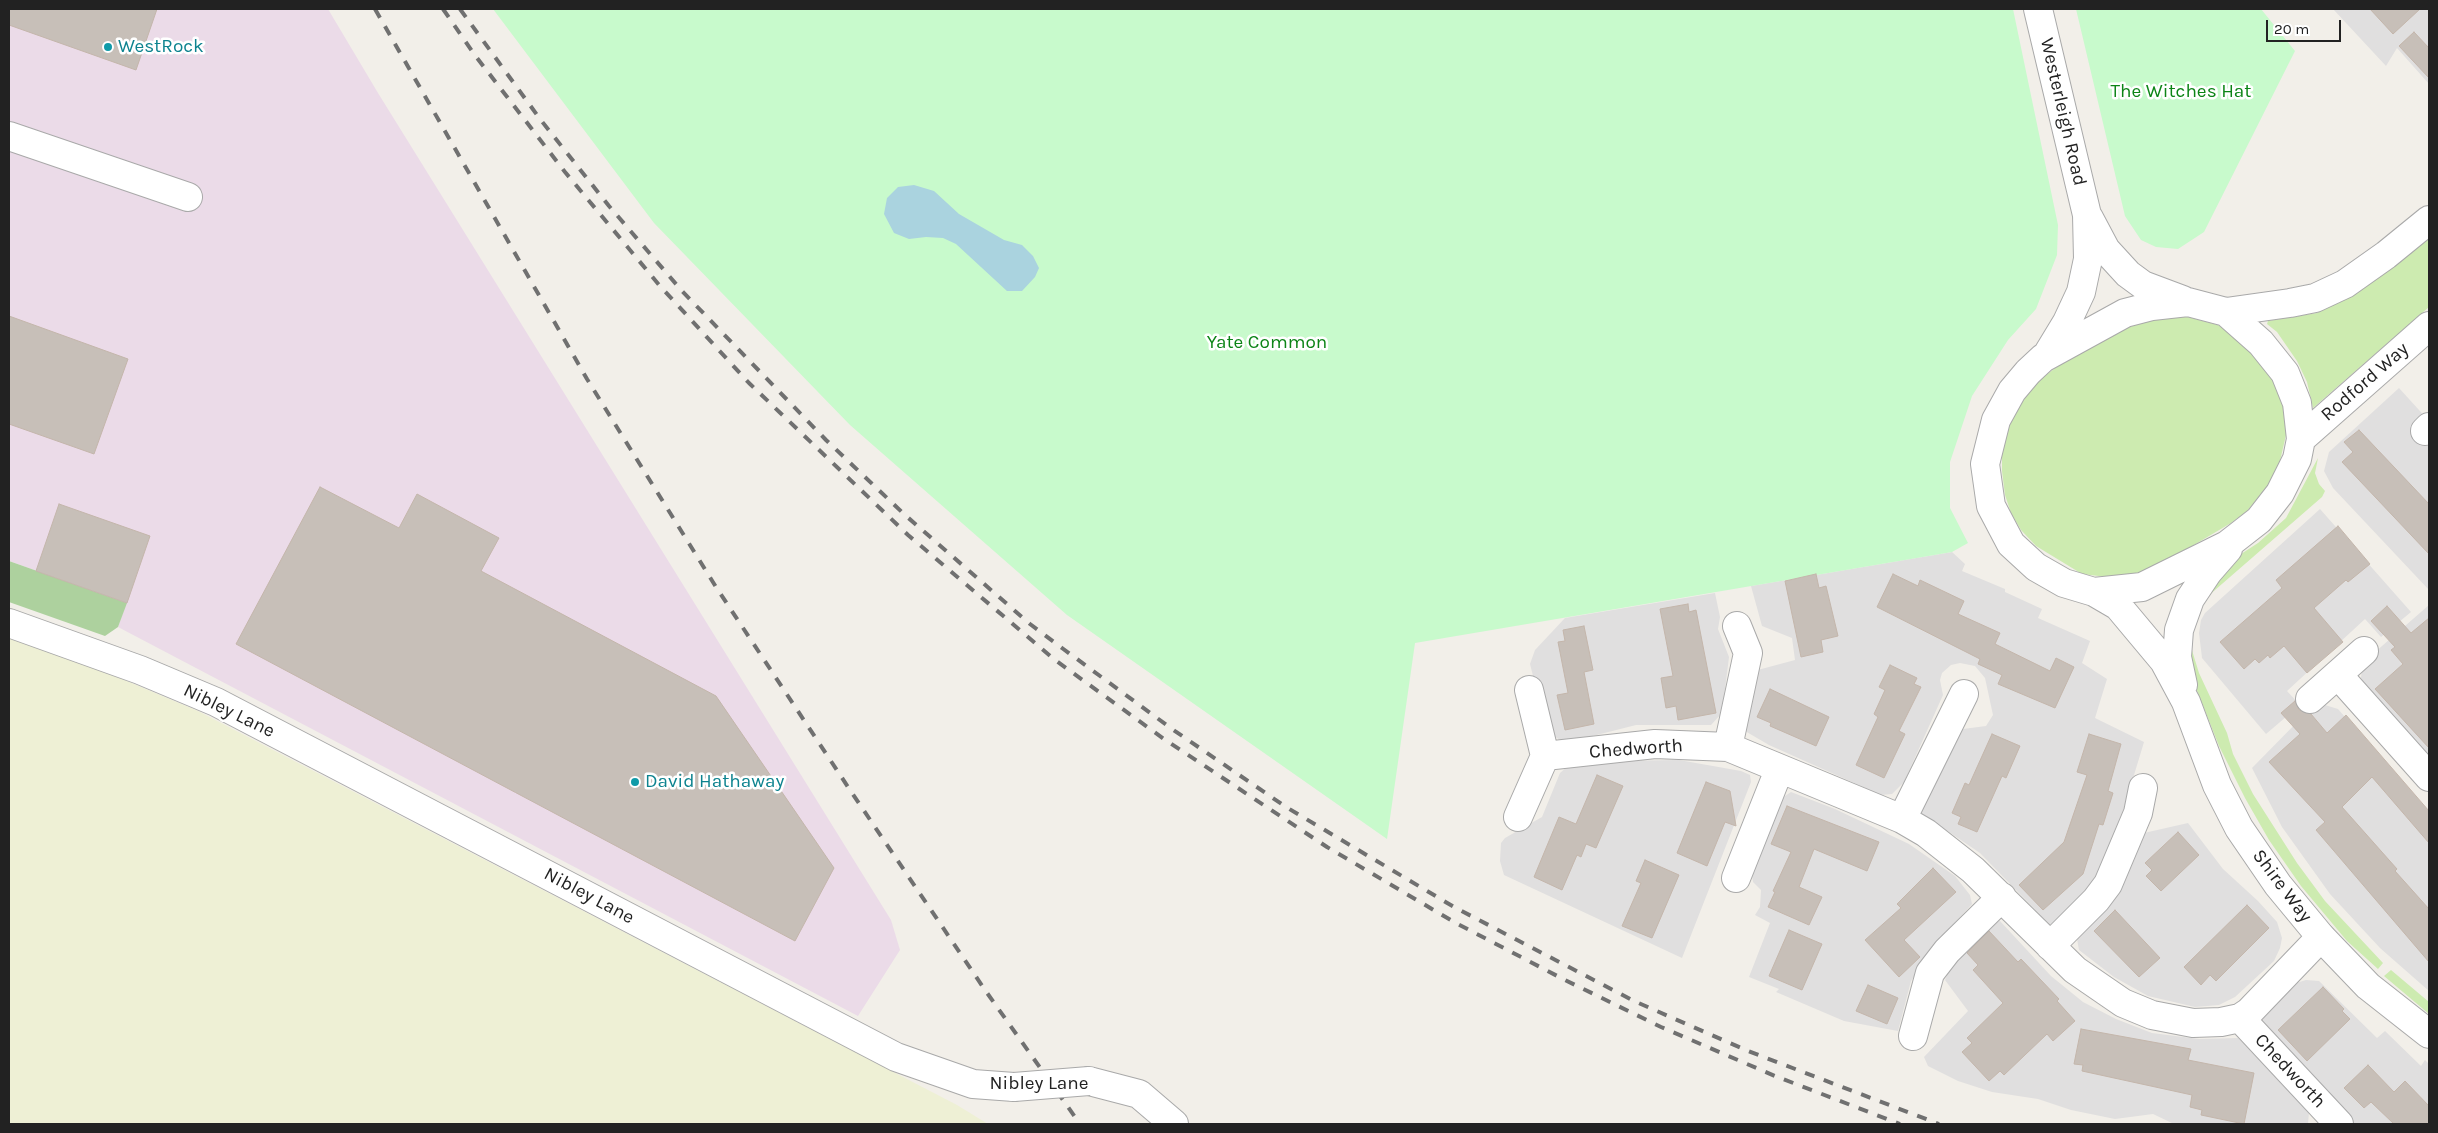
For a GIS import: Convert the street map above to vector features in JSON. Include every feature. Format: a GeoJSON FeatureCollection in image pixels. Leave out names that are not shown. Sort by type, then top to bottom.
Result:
{"type":"FeatureCollection","features":[{"type":"Feature","properties":{"kind":"street","name":"Westerleigh Road"},"geometry":{"type":"LineString","coordinates":[[2038,9],[2087,215],[2088,259],[2081,292],[2067,322],[2046,356]]}},
{"type":"Feature","properties":{"kind":"street"},"geometry":{"type":"LineString","coordinates":[[9,136],[188,197]]}},
{"type":"Feature","properties":{"kind":"street","name":"Westerleigh Road"},"geometry":{"type":"LineString","coordinates":[[2087,215],[2106,250],[2128,274],[2143,285],[2188,302],[2226,312]]}},
{"type":"Feature","properties":{"kind":"street"},"geometry":{"type":"LineString","coordinates":[[2226,312],[2290,304],[2315,298],[2345,284],[2386,255],[2429,220]]}},
{"type":"Feature","properties":{"kind":"street"},"geometry":{"type":"LineString","coordinates":[[2188,302],[2152,306],[2125,313],[2046,356],[2028,372],[2012,391],[1996,420],[1985,464],[1991,506],[2011,544],[2036,567],[2064,583],[2094,592],[2142,587],[2226,544],[2259,520],[2280,493],[2297,459],[2301,440],[2297,404],[2285,373],[2261,343],[2226,312]]}},
{"type":"Feature","properties":{"kind":"street","name":"Rodford Way"},"geometry":{"type":"LineString","coordinates":[[2301,440],[2429,326]]}},
{"type":"Feature","properties":{"kind":"street","name":"Shire Way"},"geometry":{"type":"LineString","coordinates":[[2186,702],[2177,657],[2179,630],[2190,599],[2208,572],[2245,530]]}},
{"type":"Feature","properties":{"kind":"street","name":"Shire Way"},"geometry":{"type":"LineString","coordinates":[[2094,592],[2118,606],[2164,661],[2186,702],[2217,785],[2239,828],[2278,885],[2321,938],[2368,986],[2429,1034]]}},
{"type":"Feature","properties":{"kind":"street","name":"Nibley Lane"},"geometry":{"type":"LineString","coordinates":[[9,623],[140,670],[216,702],[896,1057],[972,1084],[1014,1087],[1089,1081],[1138,1094],[1174,1124]]}},
{"type":"Feature","properties":{"kind":"street"},"geometry":{"type":"LineString","coordinates":[[1728,747],[1748,653],[1737,626]]}},
{"type":"Feature","properties":{"kind":"street"},"geometry":{"type":"LineString","coordinates":[[2310,699],[2364,651]]}},
{"type":"Feature","properties":{"kind":"street"},"geometry":{"type":"LineString","coordinates":[[2338,675],[2429,778]]}},
{"type":"Feature","properties":{"kind":"street"},"geometry":{"type":"LineString","coordinates":[[1518,817],[1545,756],[1529,690]]}},
{"type":"Feature","properties":{"kind":"street"},"geometry":{"type":"LineString","coordinates":[[1902,819],[1964,694]]}},
{"type":"Feature","properties":{"kind":"street","name":"Chedworth"},"geometry":{"type":"LineString","coordinates":[[1545,756],[1655,744],[1728,747],[1779,770],[1902,819],[1926,833],[1973,870],[2075,970],[2123,1003],[2152,1015],[2193,1023],[2221,1022],[2240,1018],[2249,1012],[2321,938]]}},
{"type":"Feature","properties":{"kind":"street"},"geometry":{"type":"LineString","coordinates":[[1736,878],[1779,770]]}},
{"type":"Feature","properties":{"kind":"street"},"geometry":{"type":"LineString","coordinates":[[2050,946],[2096,900],[2108,884],[2138,814],[2144,788]]}},
{"type":"Feature","properties":{"kind":"street"},"geometry":{"type":"LineString","coordinates":[[1913,1036],[1930,973],[1947,951],[2002,897]]}},
{"type":"Feature","properties":{"kind":"street","name":"Chedworth"},"geometry":{"type":"LineString","coordinates":[[2240,1018],[2340,1124]]}},
{"type":"Feature","properties":{"kind":"shaded area"},"geometry":{"type":"Polygon","coordinates":[[[9,9],[328,9],[378,93],[891,920],[900,950],[858,1016],[118,627],[126,603],[9,561],[9,9]]]}},
{"type":"Feature","properties":{"kind":"shaded area"},"geometry":{"type":"Polygon","coordinates":[[[2333,9],[2429,9],[2429,84],[2397,48],[2386,66],[2333,9]]]}},
{"type":"Feature","properties":{"kind":"shaded area"},"geometry":{"type":"Polygon","coordinates":[[[2399,388],[2429,421],[2429,590],[2333,488],[2324,471],[2329,452],[2399,388]]]}},
{"type":"Feature","properties":{"kind":"shaded area"},"geometry":{"type":"Polygon","coordinates":[[[2320,509],[2411,612],[2381,637],[2365,619],[2287,691],[2300,705],[2266,734],[2202,658],[2199,633],[2201,620],[2205,613],[2320,509]]]}},
{"type":"Feature","properties":{"kind":"shaded area"},"geometry":{"type":"Polygon","coordinates":[[[1952,552],[1965,564],[1962,571],[2005,589],[2005,592],[2042,609],[2038,618],[2090,641],[2082,663],[2107,679],[2095,718],[2144,742],[2114,841],[2090,890],[2050,925],[1980,853],[1921,813],[1919,807],[1953,732],[1986,726],[1993,715],[1985,678],[1975,666],[1960,663],[1951,665],[1942,673],[1940,680],[1943,695],[1904,782],[1892,794],[1881,795],[1769,745],[1745,731],[1754,671],[1795,660],[1792,638],[1762,626],[1751,586],[1952,552]]]}},
{"type":"Feature","properties":{"kind":"shaded area"},"geometry":{"type":"Polygon","coordinates":[[[1715,593],[1720,617],[1718,629],[1729,657],[1722,713],[1711,725],[1636,725],[1565,743],[1552,735],[1546,727],[1530,664],[1535,650],[1565,618],[1715,593]]]}},
{"type":"Feature","properties":{"kind":"shaded area"},"geometry":{"type":"Polygon","coordinates":[[[2429,605],[2429,758],[2364,685],[2361,678],[2362,667],[2374,653],[2429,605]]]}},
{"type":"Feature","properties":{"kind":"shaded area"},"geometry":{"type":"Polygon","coordinates":[[[2325,705],[2338,709],[2429,814],[2429,991],[2380,948],[2330,894],[2282,827],[2252,768],[2307,712],[2325,705]]]}},
{"type":"Feature","properties":{"kind":"shaded area"},"geometry":{"type":"Polygon","coordinates":[[[1679,760],[1741,771],[1750,775],[1751,782],[1682,958],[1504,875],[1500,861],[1501,843],[1505,838],[1542,817],[1560,773],[1568,766],[1606,761],[1679,760]]]}},
{"type":"Feature","properties":{"kind":"shaded area"},"geometry":{"type":"Polygon","coordinates":[[[1791,792],[1835,809],[1909,844],[1955,876],[1970,895],[1972,904],[1940,939],[1911,981],[1898,1031],[1844,1021],[1776,992],[1779,989],[1749,977],[1770,923],[1755,915],[1760,907],[1761,890],[1753,882],[1751,870],[1779,800],[1791,792]]]}},
{"type":"Feature","properties":{"kind":"shaded area"},"geometry":{"type":"Polygon","coordinates":[[[2188,823],[2223,869],[2258,901],[2277,922],[2282,938],[2274,961],[2235,997],[2219,1005],[2195,1007],[2148,996],[2114,977],[2079,950],[2077,939],[2079,928],[2144,833],[2188,823]]]}},
{"type":"Feature","properties":{"kind":"shaded area"},"geometry":{"type":"Polygon","coordinates":[[[2000,921],[2051,976],[2083,1002],[2116,1019],[2152,1033],[2199,1039],[2238,1038],[2309,1112],[2308,1124],[2174,1124],[2153,1114],[2115,1119],[2071,1110],[2038,1099],[1992,1092],[1958,1081],[1928,1066],[1924,1057],[1968,1011],[1945,980],[1955,956],[1990,924],[2000,921]]]}},
{"type":"Feature","properties":{"kind":"shaded area"},"geometry":{"type":"Polygon","coordinates":[[[2306,980],[2319,981],[2377,1038],[2385,1031],[2421,1066],[2425,1060],[2429,1064],[2429,1124],[2349,1124],[2261,1021],[2261,1014],[2293,984],[2306,980]]]}},
{"type":"Feature","properties":{"kind":"green space","name":"Yate Common"},"geometry":{"type":"Polygon","coordinates":[[[493,9],[2013,9],[2058,225],[2057,255],[2036,309],[2008,340],[1972,396],[1950,462],[1950,508],[1968,543],[1952,552],[1415,643],[1387,839],[1067,615],[850,425],[654,223],[493,9]]]}},
{"type":"Feature","properties":{"kind":"green space","name":"The Witches Hat"},"geometry":{"type":"Polygon","coordinates":[[[2076,9],[2261,9],[2295,51],[2204,232],[2178,249],[2156,247],[2141,240],[2125,216],[2076,9]]]}},
{"type":"Feature","properties":{"kind":"green space"},"geometry":{"type":"Polygon","coordinates":[[[2429,230],[2429,307],[2313,408],[2307,382],[2297,361],[2277,332],[2267,324],[2268,321],[2317,313],[2344,298],[2429,230]]]}},
{"type":"Feature","properties":{"kind":"green space"},"geometry":{"type":"Polygon","coordinates":[[[2184,316],[2218,325],[2235,334],[2262,359],[2280,390],[2285,412],[2287,431],[2279,465],[2271,482],[2247,511],[2231,523],[2160,565],[2136,574],[2107,577],[2082,574],[2036,546],[2021,530],[2011,513],[2005,495],[2002,471],[2002,450],[2006,429],[2013,413],[2030,387],[2058,366],[2132,324],[2147,319],[2184,316]]]}},
{"type":"Feature","properties":{"kind":"green space"},"geometry":{"type":"Polygon","coordinates":[[[2318,458],[2315,473],[2319,484],[2325,491],[2322,497],[2207,597],[2194,614],[2200,588],[2224,565],[2258,543],[2286,518],[2318,458]]]}},
{"type":"Feature","properties":{"kind":"green space"},"geometry":{"type":"Polygon","coordinates":[[[9,561],[127,603],[118,627],[105,636],[9,602],[9,561]]]}},
{"type":"Feature","properties":{"kind":"green space"},"geometry":{"type":"Polygon","coordinates":[[[2194,615],[2190,644],[2199,673],[2227,733],[2233,754],[2253,794],[2297,863],[2325,901],[2383,963],[2378,969],[2347,941],[2301,886],[2269,840],[2245,798],[2219,746],[2188,668],[2185,654],[2194,615]]]}},
{"type":"Feature","properties":{"kind":"green space"},"geometry":{"type":"Polygon","coordinates":[[[9,637],[103,671],[198,711],[957,1105],[988,1124],[9,1124],[9,637]]]}},
{"type":"Feature","properties":{"kind":"green space"},"geometry":{"type":"Polygon","coordinates":[[[2391,970],[2429,1002],[2429,1014],[2384,976],[2391,970]]]}},
{"type":"Feature","properties":{"kind":"water"},"geometry":{"type":"Polygon","coordinates":[[[914,185],[934,191],[959,214],[1004,240],[1022,245],[1033,256],[1039,268],[1035,277],[1022,291],[1007,291],[956,244],[943,238],[909,239],[894,233],[884,214],[887,198],[898,187],[914,185]]]}},
{"type":"Feature","properties":{"kind":"building","name":"WestRock"},"geometry":{"type":"Polygon","coordinates":[[[9,9],[157,9],[136,70],[9,25],[9,9]]]}},
{"type":"Feature","properties":{"kind":"building"},"geometry":{"type":"Polygon","coordinates":[[[2370,9],[2420,9],[2393,34],[2370,9]]]}},
{"type":"Feature","properties":{"kind":"building"},"geometry":{"type":"Polygon","coordinates":[[[2414,32],[2429,48],[2429,78],[2399,46],[2414,32]]]}},
{"type":"Feature","properties":{"kind":"building"},"geometry":{"type":"Polygon","coordinates":[[[9,316],[128,359],[94,454],[9,424],[9,316]]]}},
{"type":"Feature","properties":{"kind":"building"},"geometry":{"type":"Polygon","coordinates":[[[2359,430],[2429,504],[2429,554],[2342,462],[2353,452],[2344,442],[2359,430]]]}},
{"type":"Feature","properties":{"kind":"building","name":"David Hathaway"},"geometry":{"type":"Polygon","coordinates":[[[320,487],[399,528],[417,494],[499,538],[481,571],[716,696],[834,868],[795,941],[236,644],[320,487]]]}},
{"type":"Feature","properties":{"kind":"building"},"geometry":{"type":"Polygon","coordinates":[[[59,504],[150,536],[127,603],[36,571],[59,504]]]}},
{"type":"Feature","properties":{"kind":"building"},"geometry":{"type":"Polygon","coordinates":[[[2338,526],[2370,564],[2348,582],[2346,580],[2314,608],[2343,642],[2307,673],[2284,646],[2270,658],[2268,655],[2259,663],[2255,659],[2244,669],[2220,642],[2282,588],[2276,580],[2338,526]]]}},
{"type":"Feature","properties":{"kind":"building"},"geometry":{"type":"Polygon","coordinates":[[[1816,574],[1819,588],[1826,586],[1838,636],[1821,640],[1823,652],[1801,657],[1785,581],[1816,574]]]}},
{"type":"Feature","properties":{"kind":"building"},"geometry":{"type":"Polygon","coordinates":[[[1893,574],[1918,586],[1920,580],[1964,601],[1958,614],[2000,633],[1995,644],[2050,671],[2056,658],[2074,667],[2055,708],[1998,684],[2002,675],[1978,664],[1980,659],[1877,607],[1893,574]]]}},
{"type":"Feature","properties":{"kind":"building"},"geometry":{"type":"Polygon","coordinates":[[[1688,604],[1689,612],[1696,610],[1716,713],[1678,720],[1676,706],[1666,708],[1661,678],[1673,676],[1660,609],[1688,604]]]}},
{"type":"Feature","properties":{"kind":"building"},"geometry":{"type":"Polygon","coordinates":[[[2387,606],[2411,633],[2429,618],[2429,748],[2375,689],[2403,664],[2391,650],[2395,647],[2371,621],[2387,606]]]}},
{"type":"Feature","properties":{"kind":"building"},"geometry":{"type":"Polygon","coordinates":[[[1584,626],[1593,670],[1584,672],[1594,724],[1565,730],[1557,695],[1568,693],[1558,642],[1565,641],[1563,630],[1584,626]]]}},
{"type":"Feature","properties":{"kind":"building"},"geometry":{"type":"Polygon","coordinates":[[[1890,665],[1917,678],[1914,684],[1921,687],[1899,731],[1905,734],[1884,778],[1856,765],[1878,717],[1874,714],[1885,690],[1879,687],[1890,665]]]}},
{"type":"Feature","properties":{"kind":"building"},"geometry":{"type":"Polygon","coordinates":[[[1770,689],[1829,717],[1816,746],[1770,726],[1771,723],[1757,717],[1770,689]]]}},
{"type":"Feature","properties":{"kind":"building"},"geometry":{"type":"Polygon","coordinates":[[[2295,701],[2299,710],[2311,714],[2327,733],[2346,715],[2429,811],[2429,843],[2372,777],[2342,807],[2397,869],[2395,871],[2429,909],[2429,962],[2316,830],[2325,822],[2269,762],[2300,734],[2281,713],[2295,701]]]}},
{"type":"Feature","properties":{"kind":"building"},"geometry":{"type":"Polygon","coordinates":[[[1992,734],[2020,746],[2006,778],[2002,776],[1977,832],[1958,824],[1961,817],[1952,813],[1965,783],[1969,785],[1992,734]]]}},
{"type":"Feature","properties":{"kind":"building"},"geometry":{"type":"Polygon","coordinates":[[[2089,734],[2121,744],[2108,791],[2113,793],[2103,825],[2099,824],[2083,874],[2043,910],[2019,885],[2064,842],[2087,775],[2077,772],[2089,734]]]}},
{"type":"Feature","properties":{"kind":"building"},"geometry":{"type":"Polygon","coordinates":[[[1597,775],[1623,786],[1596,848],[1586,844],[1581,857],[1577,855],[1562,890],[1534,877],[1559,817],[1576,824],[1597,775]]]}},
{"type":"Feature","properties":{"kind":"building"},"geometry":{"type":"Polygon","coordinates":[[[1706,782],[1730,791],[1736,826],[1725,822],[1707,866],[1677,853],[1706,782]]]}},
{"type":"Feature","properties":{"kind":"building"},"geometry":{"type":"Polygon","coordinates":[[[1787,806],[1879,842],[1867,871],[1814,849],[1799,887],[1822,897],[1809,925],[1768,907],[1775,892],[1773,891],[1791,852],[1771,844],[1787,806]]]}},
{"type":"Feature","properties":{"kind":"building"},"geometry":{"type":"Polygon","coordinates":[[[2178,832],[2199,855],[2161,891],[2146,876],[2152,870],[2145,863],[2178,832]]]}},
{"type":"Feature","properties":{"kind":"building"},"geometry":{"type":"Polygon","coordinates":[[[1645,860],[1679,875],[1652,938],[1622,926],[1641,883],[1636,881],[1645,860]]]}},
{"type":"Feature","properties":{"kind":"building"},"geometry":{"type":"Polygon","coordinates":[[[1933,868],[1956,892],[1904,940],[1920,957],[1899,977],[1865,940],[1901,908],[1897,904],[1933,868]]]}},
{"type":"Feature","properties":{"kind":"building"},"geometry":{"type":"Polygon","coordinates":[[[2247,905],[2269,928],[2216,981],[2210,975],[2201,985],[2184,967],[2247,905]]]}},
{"type":"Feature","properties":{"kind":"building"},"geometry":{"type":"Polygon","coordinates":[[[2115,910],[2160,958],[2139,977],[2094,931],[2115,910]]]}},
{"type":"Feature","properties":{"kind":"building"},"geometry":{"type":"Polygon","coordinates":[[[1789,930],[1822,944],[1802,990],[1769,976],[1789,930]]]}},
{"type":"Feature","properties":{"kind":"building"},"geometry":{"type":"Polygon","coordinates":[[[1989,931],[2018,962],[2021,959],[2059,999],[2057,1001],[2075,1021],[2053,1041],[2047,1034],[2004,1075],[2000,1071],[1989,1081],[1962,1052],[1972,1043],[1967,1038],[2003,1003],[1973,970],[1978,965],[1967,953],[1989,931]]]}},
{"type":"Feature","properties":{"kind":"building"},"geometry":{"type":"Polygon","coordinates":[[[1868,985],[1898,998],[1887,1024],[1856,1011],[1868,985]]]}},
{"type":"Feature","properties":{"kind":"building"},"geometry":{"type":"Polygon","coordinates":[[[2323,987],[2344,1009],[2342,1011],[2350,1019],[2307,1061],[2278,1030],[2323,987]]]}},
{"type":"Feature","properties":{"kind":"building"},"geometry":{"type":"Polygon","coordinates":[[[2081,1029],[2191,1049],[2188,1060],[2254,1073],[2244,1124],[2201,1115],[2202,1110],[2190,1107],[2192,1095],[2082,1071],[2083,1065],[2074,1064],[2081,1029]]]}},
{"type":"Feature","properties":{"kind":"building"},"geometry":{"type":"Polygon","coordinates":[[[2368,1065],[2394,1092],[2405,1081],[2429,1106],[2429,1124],[2394,1124],[2371,1102],[2364,1108],[2344,1088],[2368,1065]]]}},
{"type":"Feature","properties":{"kind":"railway"},"geometry":{"type":"LineString","coordinates":[[375,9],[587,379],[716,587],[985,990],[1080,1124]]}},
{"type":"Feature","properties":{"kind":"railway"},"geometry":{"type":"LineString","coordinates":[[443,9],[474,54],[565,172],[660,286],[749,383],[908,535],[1055,660],[1164,739],[1327,847],[1454,922],[1563,979],[1661,1027],[1775,1076],[1900,1124]]}},
{"type":"Feature","properties":{"kind":"railway"},"geometry":{"type":"LineString","coordinates":[[460,9],[540,119],[609,206],[682,291],[826,440],[905,515],[1030,624],[1172,729],[1286,807],[1454,907],[1634,1001],[1748,1051],[1939,1124]]}},
{"type":"Feature","properties":{"kind":"place","name":"WestRock"},"geometry":{"type":"Point","coordinates":[108,47]}},
{"type":"Feature","properties":{"kind":"place","name":"David Hathaway"},"geometry":{"type":"Point","coordinates":[635,782]}}]}
